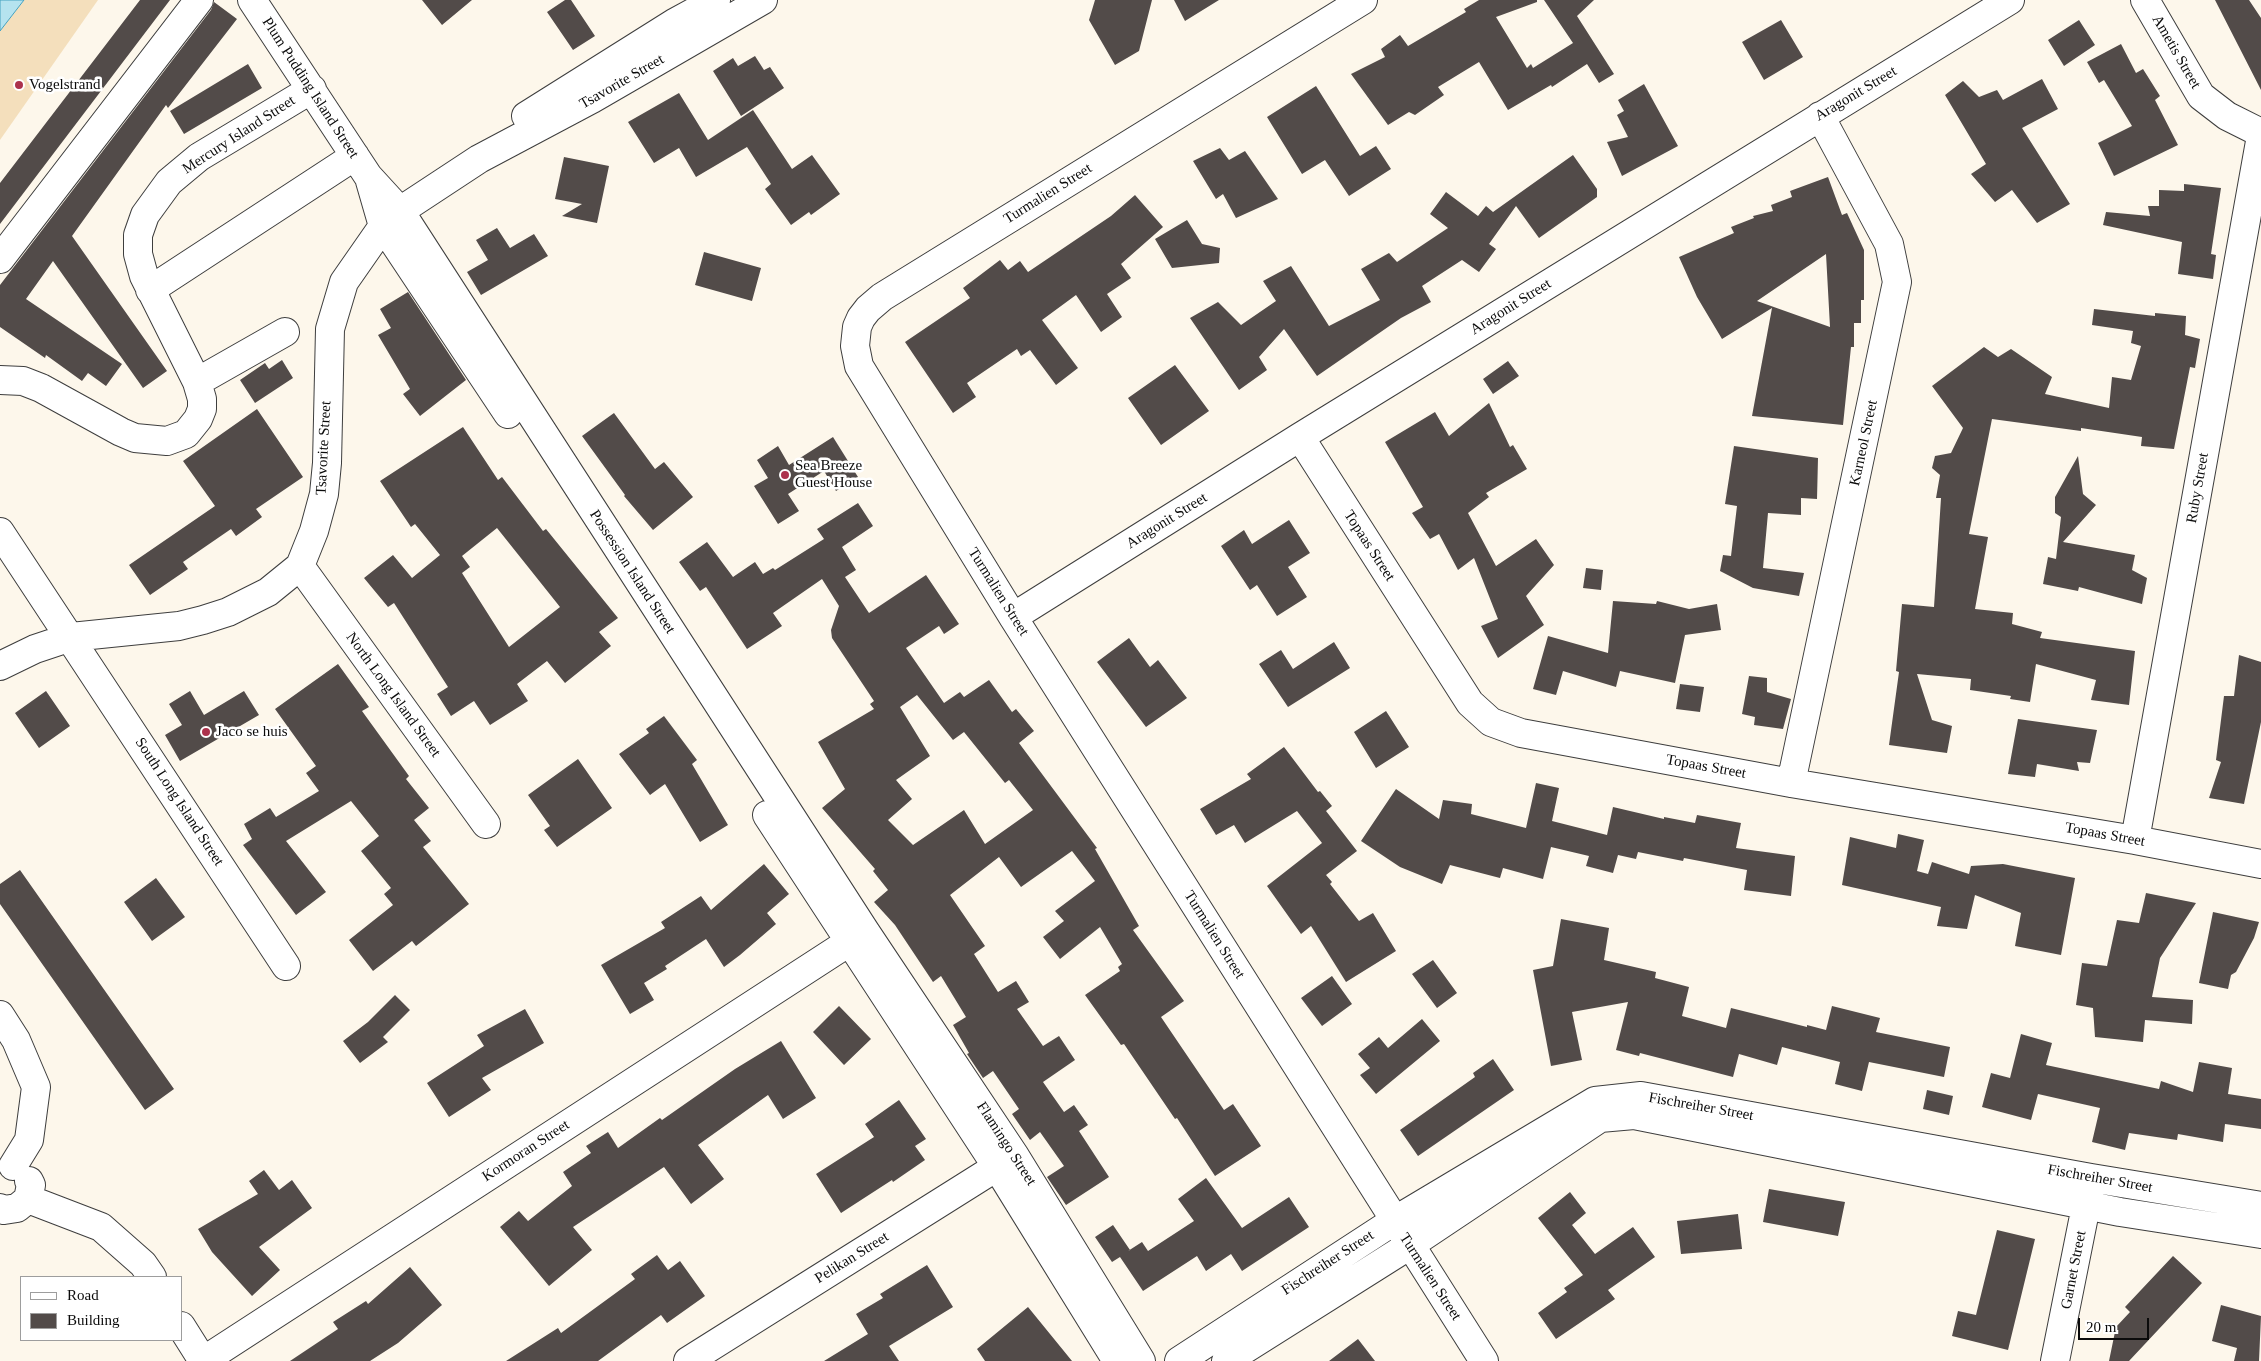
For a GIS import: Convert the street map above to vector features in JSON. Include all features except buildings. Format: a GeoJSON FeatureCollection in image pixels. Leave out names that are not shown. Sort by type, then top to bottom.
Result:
{"type":"FeatureCollection","features":[{"type":"Feature","properties":{"kind":"street"},"geometry":{"type":"LineString","coordinates":[[0,259],[199,0]]}},
{"type":"Feature","properties":{"kind":"street","name":"Plum Pudding Island Street"},"geometry":{"type":"LineString","coordinates":[[252,0],[362,166],[391,218]]}},
{"type":"Feature","properties":{"kind":"street","name":"Tsavorite Street"},"geometry":{"type":"LineString","coordinates":[[479,159],[520,119],[674,23],[716,0]]}},
{"type":"Feature","properties":{"kind":"street","name":"Tsavorite Street"},"geometry":{"type":"LineString","coordinates":[[0,666],[35,649],[71,637],[179,626],[228,612],[268,592],[300,566],[314,531],[324,494],[327,463],[330,329],[344,282],[391,218],[479,159],[592,99],[764,0]]}},
{"type":"Feature","properties":{"kind":"street","name":"Turmalien Street"},"geometry":{"type":"LineString","coordinates":[[1363,0],[882,296],[868,308],[862,318],[855,338],[859,366],[1013,617],[1484,1361]]}},
{"type":"Feature","properties":{"kind":"street","name":"Aragonit Street"},"geometry":{"type":"LineString","coordinates":[[1013,617],[1300,437],[2010,0]]}},
{"type":"Feature","properties":{"kind":"street","name":"Ametis Street"},"geometry":{"type":"LineString","coordinates":[[2145,0],[2201,96],[2227,116],[2261,134]]}},
{"type":"Feature","properties":{"kind":"street","name":"Mercury Island Street"},"geometry":{"type":"LineString","coordinates":[[0,380],[10,379],[32,384],[121,432],[147,440],[167,441],[186,434],[202,408],[197,382],[150,290],[138,254],[138,234],[145,215],[163,189],[199,157],[312,89]]}},
{"type":"Feature","properties":{"kind":"street","name":"Karneol Street"},"geometry":{"type":"LineString","coordinates":[[1791,783],[1897,282],[1888,244],[1820,116]]}},
{"type":"Feature","properties":{"kind":"street","name":"Ruby Street"},"geometry":{"type":"LineString","coordinates":[[2135,840],[2261,134]]}},
{"type":"Feature","properties":{"kind":"street"},"geometry":{"type":"LineString","coordinates":[[150,290],[362,166]]}},
{"type":"Feature","properties":{"kind":"street","name":"Possession Island Street"},"geometry":{"type":"LineString","coordinates":[[391,218],[556,487],[857,936]]}},
{"type":"Feature","properties":{"kind":"street"},"geometry":{"type":"LineString","coordinates":[[197,382],[285,332]]}},
{"type":"Feature","properties":{"kind":"street","name":"Topaas Street"},"geometry":{"type":"LineString","coordinates":[[1300,437],[1470,703],[1491,722],[1521,733],[1791,783],[2135,840],[2261,864]]}},
{"type":"Feature","properties":{"kind":"street"},"geometry":{"type":"LineString","coordinates":[[0,532],[71,637]]}},
{"type":"Feature","properties":{"kind":"street","name":"North Long Island Street"},"geometry":{"type":"LineString","coordinates":[[300,566],[486,824]]}},
{"type":"Feature","properties":{"kind":"street","name":"South Long Island Street"},"geometry":{"type":"LineString","coordinates":[[71,637],[286,966]]}},
{"type":"Feature","properties":{"kind":"street","name":"Flamingo Street"},"geometry":{"type":"LineString","coordinates":[[857,936],[1141,1361]]}},
{"type":"Feature","properties":{"kind":"street","name":"Kormoran Street"},"geometry":{"type":"LineString","coordinates":[[203,1361],[857,936]]}},
{"type":"Feature","properties":{"kind":"street"},"geometry":{"type":"LineString","coordinates":[[0,1015],[16,1040],[36,1087],[29,1140],[6,1166],[25,1172],[30,1186],[8,1209]]}},
{"type":"Feature","properties":{"kind":"street","name":"Fischreiher Street"},"geometry":{"type":"LineString","coordinates":[[1179,1361],[1394,1220],[1595,1101],[1641,1096],[2089,1191],[2120,1212],[2261,1234]]}},
{"type":"Feature","properties":{"kind":"street","name":"Fischreiher Street"},"geometry":{"type":"LineString","coordinates":[[1226,1361],[1410,1245],[1600,1118],[1634,1115],[2089,1191],[2261,1206]]}},
{"type":"Feature","properties":{"kind":"street","name":"Flamingo Street"},"geometry":{"type":"LineString","coordinates":[[1006,1161],[1117,1361]]}},
{"type":"Feature","properties":{"kind":"street","name":"Pelikan Street"},"geometry":{"type":"LineString","coordinates":[[688,1361],[1006,1161]]}},
{"type":"Feature","properties":{"kind":"street","name":"Garnet Street"},"geometry":{"type":"LineString","coordinates":[[2055,1361],[2089,1191]]}},
{"type":"Feature","properties":{"kind":"street"},"geometry":{"type":"LineString","coordinates":[[8,1209],[101,1227],[144,1264],[151,1276]]}},
{"type":"Feature","properties":{"kind":"street"},"geometry":{"type":"LineString","coordinates":[[182,1328],[203,1361]]}},
{"type":"Feature","properties":{"kind":"sand","name":"Vogelstrand"},"geometry":{"type":"Polygon","coordinates":[[[24,0],[98,0],[0,140],[0,31],[24,0]]]}},
{"type":"Feature","properties":{"kind":"water"},"geometry":{"type":"Polygon","coordinates":[[[0,0],[24,0],[0,31],[0,0]]]}},
{"type":"Feature","properties":{"kind":"place","name":"Vogelstrand"},"geometry":{"type":"Point","coordinates":[19,85]}},
{"type":"Feature","properties":{"kind":"place","name":"Sea Breeze Guest House"},"geometry":{"type":"Point","coordinates":[785,475]}},
{"type":"Feature","properties":{"kind":"place","name":"Jaco se huis"},"geometry":{"type":"Point","coordinates":[206,732]}}]}
